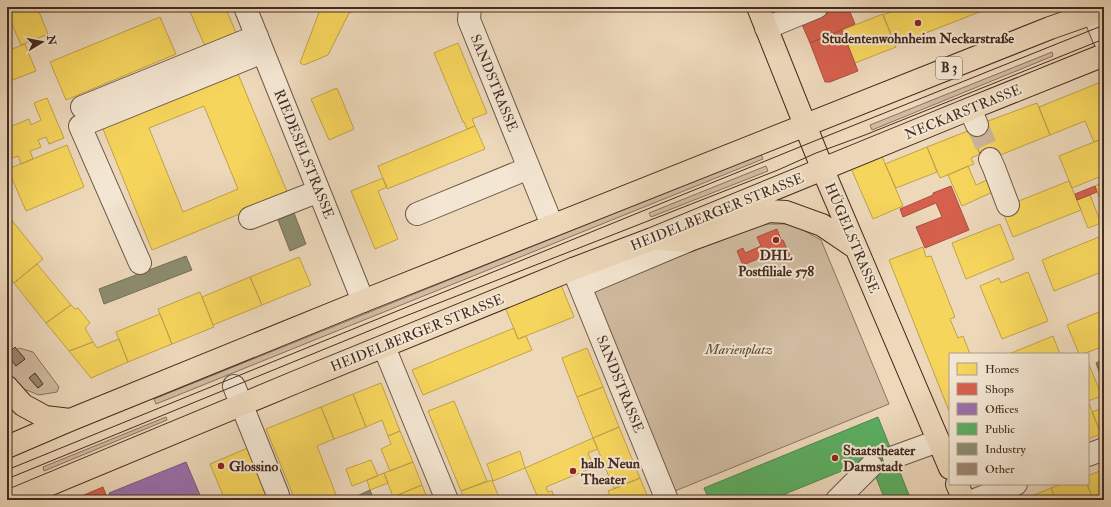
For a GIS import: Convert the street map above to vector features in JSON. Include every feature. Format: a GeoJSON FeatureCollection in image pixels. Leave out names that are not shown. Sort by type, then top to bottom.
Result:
{"type":"FeatureCollection","features":[{"type":"Feature","properties":{"kind":"main road","name":"HÜGELSTRASSE"},"geometry":{"type":"LineString","coordinates":[[758,7],[823,170],[949,466]]}},
{"type":"Feature","properties":{"kind":"main road","name":"B 3"},"geometry":{"type":"LineString","coordinates":[[7,447],[363,301],[1096,9]]}},
{"type":"Feature","properties":{"kind":"main road","name":"NECKARSTRASSE"},"geometry":{"type":"LineString","coordinates":[[823,170],[973,117],[1104,55]]}},
{"type":"Feature","properties":{"kind":"main road","name":"HEIDELBERGER STRASSE"},"geometry":{"type":"LineString","coordinates":[[12,500],[237,395],[384,347],[576,277],[652,239],[823,170]]}},
{"type":"Feature","properties":{"kind":"main road"},"geometry":{"type":"LineString","coordinates":[[652,239],[687,242],[768,211],[786,212],[822,224],[856,248]]}},
{"type":"Feature","properties":{"kind":"main road"},"geometry":{"type":"LineString","coordinates":[[7,387],[23,405],[45,417],[70,420]]}},
{"type":"Feature","properties":{"kind":"main road"},"geometry":{"type":"LineString","coordinates":[[957,485],[964,500]]}},
{"type":"Feature","properties":{"kind":"street","name":"RIEDESELSTRASSE"},"geometry":{"type":"LineString","coordinates":[[245,7],[363,301]]}},
{"type":"Feature","properties":{"kind":"street","name":"SANDSTRASSE"},"geometry":{"type":"LineString","coordinates":[[470,7],[469,20],[552,225]]}},
{"type":"Feature","properties":{"kind":"street"},"geometry":{"type":"LineString","coordinates":[[766,28],[817,7]]}},
{"type":"Feature","properties":{"kind":"street"},"geometry":{"type":"LineString","coordinates":[[1096,9],[1104,39]]}},
{"type":"Feature","properties":{"kind":"street"},"geometry":{"type":"LineString","coordinates":[[82,107],[260,44]]}},
{"type":"Feature","properties":{"kind":"street"},"geometry":{"type":"LineString","coordinates":[[140,263],[80,126],[260,44]]}},
{"type":"Feature","properties":{"kind":"street"},"geometry":{"type":"LineString","coordinates":[[996,164],[1008,205]]}},
{"type":"Feature","properties":{"kind":"street"},"geometry":{"type":"LineString","coordinates":[[417,214],[529,168]]}},
{"type":"Feature","properties":{"kind":"street"},"geometry":{"type":"LineString","coordinates":[[250,218],[319,191]]}},
{"type":"Feature","properties":{"kind":"street"},"geometry":{"type":"LineString","coordinates":[[576,277],[687,242]]}},
{"type":"Feature","properties":{"kind":"street","name":"SANDSTRASSE"},"geometry":{"type":"LineString","coordinates":[[576,277],[667,500]]}},
{"type":"Feature","properties":{"kind":"street"},"geometry":{"type":"LineString","coordinates":[[384,347],[447,500]]}},
{"type":"Feature","properties":{"kind":"street"},"geometry":{"type":"LineString","coordinates":[[237,395],[278,495],[276,500]]}},
{"type":"Feature","properties":{"kind":"street"},"geometry":{"type":"LineString","coordinates":[[894,457],[938,441]]}},
{"type":"Feature","properties":{"kind":"street"},"geometry":{"type":"LineString","coordinates":[[1089,455],[1104,449]]}},
{"type":"Feature","properties":{"kind":"street"},"geometry":{"type":"LineString","coordinates":[[837,500],[872,466]]}},
{"type":"Feature","properties":{"kind":"street"},"geometry":{"type":"LineString","coordinates":[[975,500],[1013,485]]}},
{"type":"Feature","properties":{"kind":"green space"},"geometry":{"type":"Polygon","coordinates":[[[1052,52],[1053,56],[872,130],[870,125],[1052,52]]]}},
{"type":"Feature","properties":{"kind":"green space"},"geometry":{"type":"Polygon","coordinates":[[[761,154],[763,159],[156,404],[154,399],[761,154]]]}},
{"type":"Feature","properties":{"kind":"green space"},"geometry":{"type":"Polygon","coordinates":[[[766,166],[768,171],[651,217],[649,213],[766,166]]]}},
{"type":"Feature","properties":{"kind":"green space","name":"Marienplatz"},"geometry":{"type":"Polygon","coordinates":[[[758,224],[792,224],[821,240],[889,404],[675,491],[594,292],[758,224]]]}},
{"type":"Feature","properties":{"kind":"green space"},"geometry":{"type":"Polygon","coordinates":[[[19,348],[33,352],[59,387],[57,392],[39,395],[21,388],[7,371],[7,356],[19,348]]]}},
{"type":"Feature","properties":{"kind":"green space"},"geometry":{"type":"Polygon","coordinates":[[[166,417],[167,420],[44,471],[43,467],[166,417]]]}},
{"type":"Feature","properties":{"kind":"building: Homes"},"geometry":{"type":"Polygon","coordinates":[[[7,7],[37,7],[48,34],[21,45],[7,13],[7,7]]]}},
{"type":"Feature","properties":{"kind":"building: Homes"},"geometry":{"type":"Polygon","coordinates":[[[188,7],[225,7],[238,37],[207,51],[188,7]]]}},
{"type":"Feature","properties":{"kind":"building: Homes"},"geometry":{"type":"Polygon","coordinates":[[[321,7],[364,7],[349,13],[328,55],[304,65],[300,63],[321,7]]]}},
{"type":"Feature","properties":{"kind":"building: Homes","name":"Studentenwohnheim Neckarstraße"},"geometry":{"type":"Polygon","coordinates":[[[899,7],[992,7],[895,45],[883,15],[900,8],[899,7]]]}},
{"type":"Feature","properties":{"kind":"building: Homes"},"geometry":{"type":"Polygon","coordinates":[[[883,14],[896,47],[855,63],[842,30],[883,14]]]}},
{"type":"Feature","properties":{"kind":"building: Homes"},"geometry":{"type":"Polygon","coordinates":[[[160,17],[176,54],[66,100],[50,62],[160,17]]]}},
{"type":"Feature","properties":{"kind":"building: Homes"},"geometry":{"type":"Polygon","coordinates":[[[458,43],[487,113],[472,119],[475,126],[467,129],[434,53],[458,43]]]}},
{"type":"Feature","properties":{"kind":"building: Homes"},"geometry":{"type":"Polygon","coordinates":[[[25,44],[36,71],[7,82],[7,51],[25,44]]]}},
{"type":"Feature","properties":{"kind":"building: Homes"},"geometry":{"type":"Polygon","coordinates":[[[236,69],[288,194],[152,250],[101,124],[236,69]],[[204,106],[149,128],[183,212],[238,189],[204,106]]]}},
{"type":"Feature","properties":{"kind":"building: Homes"},"geometry":{"type":"Polygon","coordinates":[[[1101,82],[1104,90],[1104,138],[1094,142],[1085,121],[1050,135],[1039,107],[1101,82]]]}},
{"type":"Feature","properties":{"kind":"building: Homes"},"geometry":{"type":"Polygon","coordinates":[[[337,88],[354,129],[329,140],[311,99],[337,88]]]}},
{"type":"Feature","properties":{"kind":"building: Homes"},"geometry":{"type":"Polygon","coordinates":[[[47,98],[64,138],[49,144],[46,137],[38,140],[41,147],[30,151],[33,159],[21,164],[18,156],[9,159],[7,155],[7,128],[29,119],[31,125],[41,120],[34,103],[47,98]]]}},
{"type":"Feature","properties":{"kind":"building: Homes"},"geometry":{"type":"Polygon","coordinates":[[[1037,103],[1050,135],[983,162],[970,130],[977,125],[1037,103]]]}},
{"type":"Feature","properties":{"kind":"building: Homes"},"geometry":{"type":"Polygon","coordinates":[[[475,126],[485,149],[387,189],[378,166],[475,126]]]}},
{"type":"Feature","properties":{"kind":"building: Homes"},"geometry":{"type":"Polygon","coordinates":[[[970,130],[980,154],[971,158],[974,164],[940,178],[927,147],[970,130]]]}},
{"type":"Feature","properties":{"kind":"building: Homes"},"geometry":{"type":"Polygon","coordinates":[[[1104,138],[1104,151],[1099,140],[1104,138]]]}},
{"type":"Feature","properties":{"kind":"building: Homes"},"geometry":{"type":"Polygon","coordinates":[[[1099,140],[1104,151],[1104,175],[1072,188],[1059,156],[1099,140]]]}},
{"type":"Feature","properties":{"kind":"building: Homes"},"geometry":{"type":"Polygon","coordinates":[[[67,145],[84,187],[26,211],[8,169],[67,145]]]}},
{"type":"Feature","properties":{"kind":"building: Homes"},"geometry":{"type":"Polygon","coordinates":[[[927,147],[937,172],[896,188],[885,164],[927,147]]]}},
{"type":"Feature","properties":{"kind":"building: Homes"},"geometry":{"type":"Polygon","coordinates":[[[881,154],[903,206],[873,219],[850,166],[881,154]]]}},
{"type":"Feature","properties":{"kind":"building: Homes"},"geometry":{"type":"Polygon","coordinates":[[[968,166],[976,185],[989,179],[995,191],[962,206],[948,175],[968,166]]]}},
{"type":"Feature","properties":{"kind":"building: Homes"},"geometry":{"type":"Polygon","coordinates":[[[383,178],[387,187],[378,191],[398,239],[375,249],[351,191],[383,178]]]}},
{"type":"Feature","properties":{"kind":"building: Homes"},"geometry":{"type":"Polygon","coordinates":[[[1069,181],[1081,210],[1013,237],[1001,208],[1069,181]]]}},
{"type":"Feature","properties":{"kind":"building: Homes"},"geometry":{"type":"Polygon","coordinates":[[[1104,182],[1104,196],[1099,197],[1095,186],[1104,182]]]}},
{"type":"Feature","properties":{"kind":"building: Homes"},"geometry":{"type":"Polygon","coordinates":[[[1090,195],[1101,223],[1088,228],[1077,200],[1090,195]]]}},
{"type":"Feature","properties":{"kind":"building: Homes"},"geometry":{"type":"Polygon","coordinates":[[[10,218],[43,259],[14,283],[7,275],[7,221],[10,218]]]}},
{"type":"Feature","properties":{"kind":"building: Homes"},"geometry":{"type":"Polygon","coordinates":[[[1000,224],[1014,259],[966,279],[952,243],[1000,224]]]}},
{"type":"Feature","properties":{"kind":"building: Homes"},"geometry":{"type":"Polygon","coordinates":[[[1104,235],[1104,271],[1054,291],[1042,260],[1104,235]]]}},
{"type":"Feature","properties":{"kind":"building: Homes"},"geometry":{"type":"Polygon","coordinates":[[[923,247],[926,257],[931,256],[955,317],[950,319],[958,338],[963,336],[970,353],[949,353],[949,411],[889,260],[923,247]]]}},
{"type":"Feature","properties":{"kind":"building: Homes"},"geometry":{"type":"Polygon","coordinates":[[[299,257],[311,285],[262,305],[250,277],[299,257]]]}},
{"type":"Feature","properties":{"kind":"building: Homes"},"geometry":{"type":"Polygon","coordinates":[[[37,264],[71,305],[46,323],[14,283],[37,264]]]}},
{"type":"Feature","properties":{"kind":"building: Homes"},"geometry":{"type":"Polygon","coordinates":[[[1028,272],[1048,321],[1002,339],[980,286],[999,278],[1001,283],[1028,272]]]}},
{"type":"Feature","properties":{"kind":"building: Homes"},"geometry":{"type":"Polygon","coordinates":[[[250,277],[262,305],[213,325],[202,297],[250,277]]]}},
{"type":"Feature","properties":{"kind":"building: Homes"},"geometry":{"type":"Polygon","coordinates":[[[561,285],[574,317],[518,339],[505,307],[561,285]]]}},
{"type":"Feature","properties":{"kind":"building: Homes"},"geometry":{"type":"Polygon","coordinates":[[[200,292],[214,327],[172,344],[158,309],[200,292]]]}},
{"type":"Feature","properties":{"kind":"building: Homes"},"geometry":{"type":"Polygon","coordinates":[[[71,305],[75,309],[78,308],[90,323],[85,328],[93,342],[69,351],[46,323],[71,305]]]}},
{"type":"Feature","properties":{"kind":"building: Homes"},"geometry":{"type":"Polygon","coordinates":[[[1104,310],[1104,346],[1086,353],[1079,353],[1067,325],[1104,310]]]}},
{"type":"Feature","properties":{"kind":"building: Homes"},"geometry":{"type":"Polygon","coordinates":[[[160,314],[172,344],[128,362],[116,332],[160,314]]]}},
{"type":"Feature","properties":{"kind":"building: Homes"},"geometry":{"type":"Polygon","coordinates":[[[514,328],[518,339],[526,336],[532,350],[423,395],[412,370],[514,328]]]}},
{"type":"Feature","properties":{"kind":"building: Homes"},"geometry":{"type":"Polygon","coordinates":[[[1053,336],[1060,353],[1011,353],[1053,336]]]}},
{"type":"Feature","properties":{"kind":"building: Homes"},"geometry":{"type":"Polygon","coordinates":[[[119,339],[128,362],[91,378],[69,351],[93,342],[97,348],[119,339]]]}},
{"type":"Feature","properties":{"kind":"building: Homes"},"geometry":{"type":"Polygon","coordinates":[[[587,348],[603,387],[577,397],[562,358],[587,348]]]}},
{"type":"Feature","properties":{"kind":"building: Homes"},"geometry":{"type":"Polygon","coordinates":[[[1089,365],[1102,396],[1089,401],[1089,365]]]}},
{"type":"Feature","properties":{"kind":"building: Homes"},"geometry":{"type":"Polygon","coordinates":[[[381,383],[400,431],[388,436],[382,420],[366,427],[353,394],[381,383]]]}},
{"type":"Feature","properties":{"kind":"building: Homes"},"geometry":{"type":"Polygon","coordinates":[[[603,387],[619,427],[593,438],[577,397],[603,387]]]}},
{"type":"Feature","properties":{"kind":"building: Homes"},"geometry":{"type":"Polygon","coordinates":[[[353,394],[366,427],[334,439],[321,407],[353,394]]]}},
{"type":"Feature","properties":{"kind":"building: Homes"},"geometry":{"type":"Polygon","coordinates":[[[454,401],[487,481],[461,491],[428,411],[454,401]]]}},
{"type":"Feature","properties":{"kind":"building: Homes"},"geometry":{"type":"Polygon","coordinates":[[[1089,404],[1101,434],[1089,439],[1089,404]]]}},
{"type":"Feature","properties":{"kind":"building: Homes"},"geometry":{"type":"Polygon","coordinates":[[[321,407],[334,439],[317,446],[338,500],[295,500],[266,429],[321,407]]]}},
{"type":"Feature","properties":{"kind":"building: Homes"},"geometry":{"type":"Polygon","coordinates":[[[1103,408],[1104,433],[1101,434],[1092,412],[1103,408]]]}},
{"type":"Feature","properties":{"kind":"building: Homes"},"geometry":{"type":"Polygon","coordinates":[[[619,427],[640,478],[614,489],[593,438],[619,427]]]}},
{"type":"Feature","properties":{"kind":"building: Homes"},"geometry":{"type":"Polygon","coordinates":[[[400,431],[413,462],[390,471],[381,449],[391,444],[388,436],[400,431]]]}},
{"type":"Feature","properties":{"kind":"building: Homes"},"geometry":{"type":"Polygon","coordinates":[[[593,438],[598,449],[588,453],[594,467],[546,487],[548,492],[552,491],[555,500],[539,500],[525,468],[593,438]]]}},
{"type":"Feature","properties":{"kind":"building: Homes"},"geometry":{"type":"Polygon","coordinates":[[[250,447],[270,496],[262,500],[225,500],[210,464],[250,447]]]}},
{"type":"Feature","properties":{"kind":"building: Homes"},"geometry":{"type":"Polygon","coordinates":[[[520,451],[525,468],[493,481],[487,464],[520,451]]]}},
{"type":"Feature","properties":{"kind":"building: Homes"},"geometry":{"type":"Polygon","coordinates":[[[371,460],[378,476],[352,486],[346,469],[371,460]]]}},
{"type":"Feature","properties":{"kind":"building: Homes"},"geometry":{"type":"Polygon","coordinates":[[[413,462],[422,485],[393,497],[384,473],[413,462]]]}},
{"type":"Feature","properties":{"kind":"building: Homes"},"geometry":{"type":"Polygon","coordinates":[[[1104,469],[1104,500],[1093,500],[1087,485],[1089,485],[1089,476],[1104,469]]]}},
{"type":"Feature","properties":{"kind":"building: Homes"},"geometry":{"type":"Polygon","coordinates":[[[384,473],[388,483],[370,490],[367,480],[384,473]]]}},
{"type":"Feature","properties":{"kind":"building: Homes"},"geometry":{"type":"Polygon","coordinates":[[[640,478],[649,500],[612,500],[608,491],[640,478]]]}},
{"type":"Feature","properties":{"kind":"building: Homes"},"geometry":{"type":"Polygon","coordinates":[[[492,480],[500,500],[465,500],[461,491],[492,480]]]}},
{"type":"Feature","properties":{"kind":"building: Homes"},"geometry":{"type":"Polygon","coordinates":[[[422,485],[428,500],[394,500],[393,497],[422,485]]]}},
{"type":"Feature","properties":{"kind":"building: Homes"},"geometry":{"type":"Polygon","coordinates":[[[1059,485],[1087,485],[1093,500],[1056,500],[1051,488],[1059,485]]]}},
{"type":"Feature","properties":{"kind":"building: Homes"},"geometry":{"type":"Polygon","coordinates":[[[1051,488],[1056,500],[1028,500],[1027,498],[1051,488]]]}},
{"type":"Feature","properties":{"kind":"building: Shops"},"geometry":{"type":"Polygon","coordinates":[[[832,7],[848,7],[855,24],[810,43],[800,20],[832,7]]]}},
{"type":"Feature","properties":{"kind":"building: Shops"},"geometry":{"type":"Polygon","coordinates":[[[842,30],[858,71],[830,82],[825,82],[810,43],[842,30]]]}},
{"type":"Feature","properties":{"kind":"building: Shops"},"geometry":{"type":"Polygon","coordinates":[[[951,186],[969,230],[925,248],[916,227],[942,217],[936,203],[903,217],[900,209],[951,186]]]}},
{"type":"Feature","properties":{"kind":"building: Shops"},"geometry":{"type":"Polygon","coordinates":[[[1095,186],[1097,192],[1077,200],[1075,194],[1095,186]]]}},
{"type":"Feature","properties":{"kind":"building: Shops"},"geometry":{"type":"Polygon","coordinates":[[[777,229],[790,256],[776,262],[772,253],[743,265],[737,251],[743,248],[745,253],[761,246],[757,237],[777,229]]]}},
{"type":"Feature","properties":{"kind":"building: Shops"},"geometry":{"type":"Polygon","coordinates":[[[103,487],[108,500],[72,500],[103,487]]]}},
{"type":"Feature","properties":{"kind":"building: Offices"},"geometry":{"type":"Polygon","coordinates":[[[186,462],[200,495],[189,500],[112,500],[109,493],[186,462]]]}},
{"type":"Feature","properties":{"kind":"building: Public","name":"Staatstheater Darmstadt"},"geometry":{"type":"Polygon","coordinates":[[[878,417],[911,500],[885,500],[869,460],[785,494],[787,500],[709,500],[704,488],[878,417]]]}},
{"type":"Feature","properties":{"kind":"building: Industry"},"geometry":{"type":"Polygon","coordinates":[[[294,213],[306,244],[290,251],[278,220],[294,213]]]}},
{"type":"Feature","properties":{"kind":"building: Industry"},"geometry":{"type":"Polygon","coordinates":[[[186,256],[192,270],[104,304],[99,289],[186,256]]]}},
{"type":"Feature","properties":{"kind":"building: Industry"},"geometry":{"type":"Polygon","coordinates":[[[1104,359],[1104,376],[1101,377],[1096,363],[1104,359]]]}},
{"type":"Feature","properties":{"kind":"building: Industry"},"geometry":{"type":"Polygon","coordinates":[[[370,490],[374,500],[359,500],[357,496],[370,490]]]}},
{"type":"Feature","properties":{"kind":"building: Other"},"geometry":{"type":"Polygon","coordinates":[[[15,347],[25,359],[16,366],[7,355],[15,347]]]}},
{"type":"Feature","properties":{"kind":"building: Other"},"geometry":{"type":"Polygon","coordinates":[[[35,373],[43,384],[38,388],[29,378],[35,373]]]}},
{"type":"Feature","properties":{"kind":"tunnel"},"geometry":{"type":"LineString","coordinates":[[977,125],[989,152],[990,159]]}},
{"type":"Feature","properties":{"kind":"tram line"},"geometry":{"type":"LineString","coordinates":[[7,470],[812,142],[1104,25]]}},
{"type":"Feature","properties":{"kind":"tram line"},"geometry":{"type":"LineString","coordinates":[[7,479],[398,319],[778,170],[816,153],[865,135],[1104,39]]}},
{"type":"Feature","properties":{"kind":"place","name":"Studentenwohnheim Neckarstraße"},"geometry":{"type":"Point","coordinates":[918,23]}},
{"type":"Feature","properties":{"kind":"place","name":"DHL Postfiliale 578"},"geometry":{"type":"Point","coordinates":[776,240]}},
{"type":"Feature","properties":{"kind":"place","name":"Staatstheater Darmstadt"},"geometry":{"type":"Point","coordinates":[835,458]}},
{"type":"Feature","properties":{"kind":"place","name":"Glossino"},"geometry":{"type":"Point","coordinates":[221,466]}},
{"type":"Feature","properties":{"kind":"place","name":"halb Neun Theater"},"geometry":{"type":"Point","coordinates":[573,471]}}]}
